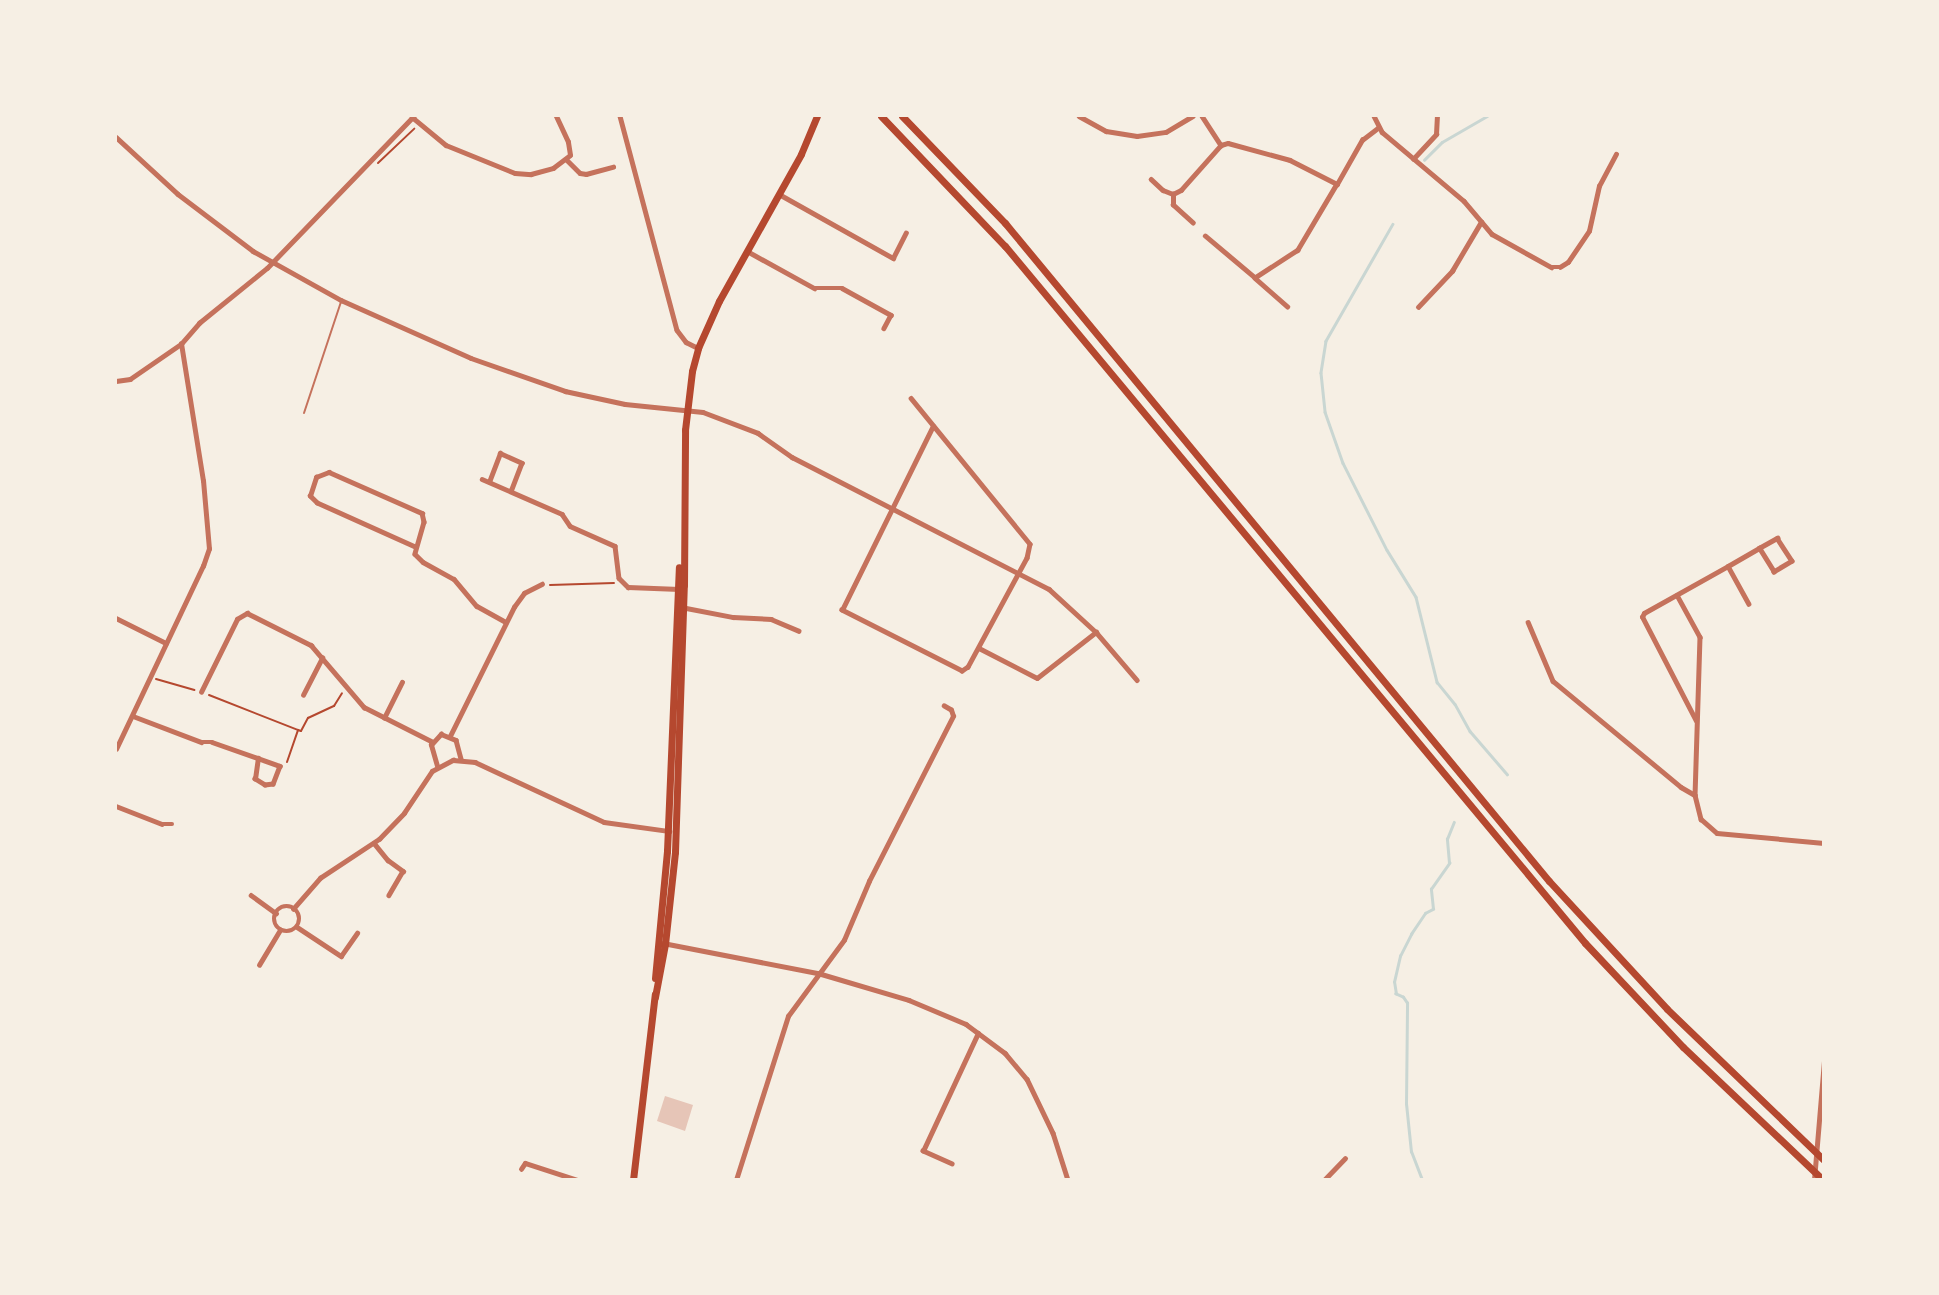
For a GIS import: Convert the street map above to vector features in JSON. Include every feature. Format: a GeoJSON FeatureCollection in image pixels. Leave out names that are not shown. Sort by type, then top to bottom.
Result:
{"type":"FeatureCollection","features":[{"type":"Feature","properties":{"kind":"main road"},"geometry":{"type":"LineString","coordinates":[[662,943],[681,589],[687,411],[698,348],[746,250],[804,147],[817,116]]}},
{"type":"Feature","properties":{"kind":"main road"},"geometry":{"type":"LineString","coordinates":[[881,116],[1005,246],[1585,943],[1683,1047],[1822,1180]]}},
{"type":"Feature","properties":{"kind":"main road"},"geometry":{"type":"LineString","coordinates":[[902,116],[1005,223],[1549,881],[1667,1009],[1824,1160]]}},
{"type":"Feature","properties":{"kind":"main road"},"geometry":{"type":"LineString","coordinates":[[633,1180],[676,833],[680,607]]}},
{"type":"Feature","properties":{"kind":"street"},"geometry":{"type":"LineString","coordinates":[[116,381],[138,374],[181,344],[200,323],[272,263],[413,116],[446,145],[515,173],[536,173],[567,160],[570,151],[568,142],[556,116]]}},
{"type":"Feature","properties":{"kind":"street"},"geometry":{"type":"LineString","coordinates":[[621,116],[677,330],[683,339],[698,348]]}},
{"type":"Feature","properties":{"kind":"street"},"geometry":{"type":"LineString","coordinates":[[1079,116],[1106,131],[1136,136],[1166,132],[1193,116]]}},
{"type":"Feature","properties":{"kind":"street"},"geometry":{"type":"LineString","coordinates":[[1202,116],[1221,145]]}},
{"type":"Feature","properties":{"kind":"street"},"geometry":{"type":"LineString","coordinates":[[1374,116],[1378,128],[1464,201],[1495,236],[1551,267],[1562,266],[1589,231],[1600,182],[1616,154]]}},
{"type":"Feature","properties":{"kind":"street"},"geometry":{"type":"LineString","coordinates":[[1413,159],[1436,134],[1437,116]]}},
{"type":"Feature","properties":{"kind":"street"},"geometry":{"type":"LineString","coordinates":[[1255,278],[1298,250],[1362,139],[1378,128]]}},
{"type":"Feature","properties":{"kind":"street"},"geometry":{"type":"LineString","coordinates":[[116,137],[178,194],[272,263],[341,300],[471,358],[565,391],[625,404],[687,411],[739,424],[792,457],[1018,572],[1049,589],[1096,632],[1138,680]]}},
{"type":"Feature","properties":{"kind":"street"},"geometry":{"type":"LineString","coordinates":[[1151,180],[1173,194],[1181,190],[1221,145],[1228,144],[1290,160],[1337,184]]}},
{"type":"Feature","properties":{"kind":"street"},"geometry":{"type":"LineString","coordinates":[[567,160],[580,173],[592,173],[613,167]]}},
{"type":"Feature","properties":{"kind":"street"},"geometry":{"type":"LineString","coordinates":[[778,194],[893,258],[906,233]]}},
{"type":"Feature","properties":{"kind":"street"},"geometry":{"type":"LineString","coordinates":[[1173,194],[1173,205],[1193,223]]}},
{"type":"Feature","properties":{"kind":"street"},"geometry":{"type":"LineString","coordinates":[[1418,307],[1452,271],[1481,222]]}},
{"type":"Feature","properties":{"kind":"street"},"geometry":{"type":"LineString","coordinates":[[1205,236],[1287,306]]}},
{"type":"Feature","properties":{"kind":"street"},"geometry":{"type":"LineString","coordinates":[[746,250],[814,288],[842,288],[891,315],[884,328]]}},
{"type":"Feature","properties":{"kind":"street"},"geometry":{"type":"LineString","coordinates":[[116,749],[204,566],[209,544],[203,481],[181,344]]}},
{"type":"Feature","properties":{"kind":"street"},"geometry":{"type":"LineString","coordinates":[[911,398],[1030,544],[1030,551],[979,648],[962,671],[842,610],[933,426]]}},
{"type":"Feature","properties":{"kind":"street"},"geometry":{"type":"LineString","coordinates":[[489,482],[500,453],[522,463],[511,491]]}},
{"type":"Feature","properties":{"kind":"street"},"geometry":{"type":"LineString","coordinates":[[415,547],[317,503],[310,496],[316,477],[323,472],[329,472],[422,513],[424,522],[415,554],[423,562],[454,579],[477,606],[506,622]]}},
{"type":"Feature","properties":{"kind":"street"},"geometry":{"type":"LineString","coordinates":[[482,479],[562,514],[570,526],[615,546],[621,582],[634,589],[681,589]]}},
{"type":"Feature","properties":{"kind":"street"},"geometry":{"type":"LineString","coordinates":[[1696,721],[1641,620],[1644,613],[1728,566],[1759,548],[1777,538],[1791,561],[1774,572],[1759,548]]}},
{"type":"Feature","properties":{"kind":"street"},"geometry":{"type":"LineString","coordinates":[[1728,566],[1749,604]]}},
{"type":"Feature","properties":{"kind":"street"},"geometry":{"type":"LineString","coordinates":[[450,736],[506,622],[522,596],[542,584]]}},
{"type":"Feature","properties":{"kind":"street"},"geometry":{"type":"LineString","coordinates":[[1676,595],[1699,633],[1695,794],[1701,819],[1721,835],[1824,844]]}},
{"type":"Feature","properties":{"kind":"street"},"geometry":{"type":"LineString","coordinates":[[680,607],[733,617],[766,618],[799,631]]}},
{"type":"Feature","properties":{"kind":"street"},"geometry":{"type":"LineString","coordinates":[[201,692],[242,613],[300,639],[322,658],[364,707],[433,741]]}},
{"type":"Feature","properties":{"kind":"street"},"geometry":{"type":"LineString","coordinates":[[116,618],[166,643]]}},
{"type":"Feature","properties":{"kind":"street"},"geometry":{"type":"LineString","coordinates":[[1528,622],[1553,681],[1681,787],[1695,794]]}},
{"type":"Feature","properties":{"kind":"street"},"geometry":{"type":"LineString","coordinates":[[979,648],[1040,678],[1096,632]]}},
{"type":"Feature","properties":{"kind":"street"},"geometry":{"type":"LineString","coordinates":[[303,695],[322,658]]}},
{"type":"Feature","properties":{"kind":"street"},"geometry":{"type":"LineString","coordinates":[[384,718],[402,681]]}},
{"type":"Feature","properties":{"kind":"street"},"geometry":{"type":"LineString","coordinates":[[736,1180],[783,1030],[796,1002],[844,940],[869,881],[953,716],[951,710],[944,706]]}},
{"type":"Feature","properties":{"kind":"street"},"geometry":{"type":"LineString","coordinates":[[133,716],[201,742],[258,758],[280,766],[273,784],[261,784],[254,776],[258,758]]}},
{"type":"Feature","properties":{"kind":"street"},"geometry":{"type":"LineString","coordinates":[[437,766],[431,750],[433,741],[442,734],[456,740],[461,759]]}},
{"type":"Feature","properties":{"kind":"street"},"geometry":{"type":"LineString","coordinates":[[293,909],[320,878],[374,843],[402,815],[437,766],[461,759],[486,766],[596,820],[625,827],[676,833]]}},
{"type":"Feature","properties":{"kind":"street"},"geometry":{"type":"LineString","coordinates":[[116,806],[162,824],[172,824]]}},
{"type":"Feature","properties":{"kind":"street"},"geometry":{"type":"LineString","coordinates":[[374,843],[388,860],[403,871],[389,895]]}},
{"type":"Feature","properties":{"kind":"street"},"geometry":{"type":"LineString","coordinates":[[251,895],[276,913]]}},
{"type":"Feature","properties":{"kind":"street"},"geometry":{"type":"LineString","coordinates":[[286,907],[293,909],[299,918],[297,927],[288,932],[280,930],[274,921],[276,913],[286,907]]}},
{"type":"Feature","properties":{"kind":"street"},"geometry":{"type":"LineString","coordinates":[[297,927],[341,957],[357,933]]}},
{"type":"Feature","properties":{"kind":"street"},"geometry":{"type":"LineString","coordinates":[[258,965],[280,930]]}},
{"type":"Feature","properties":{"kind":"street"},"geometry":{"type":"LineString","coordinates":[[662,943],[818,973],[930,1007],[978,1033],[1005,1054],[1031,1085],[1053,1133],[1068,1180]]}},
{"type":"Feature","properties":{"kind":"street"},"geometry":{"type":"LineString","coordinates":[[952,1164],[923,1151],[978,1033]]}},
{"type":"Feature","properties":{"kind":"street"},"geometry":{"type":"LineString","coordinates":[[1814,1180],[1824,1061]]}},
{"type":"Feature","properties":{"kind":"street"},"geometry":{"type":"LineString","coordinates":[[1324,1180],[1345,1158]]}},
{"type":"Feature","properties":{"kind":"street"},"geometry":{"type":"LineString","coordinates":[[521,1169],[525,1163],[578,1180]]}},
{"type":"Feature","properties":{"kind":"lane"},"geometry":{"type":"LineString","coordinates":[[304,414],[341,300]]}},
{"type":"Feature","properties":{"kind":"path"},"geometry":{"type":"LineString","coordinates":[[376,162],[380,164],[419,124]]}},
{"type":"Feature","properties":{"kind":"path"},"geometry":{"type":"LineString","coordinates":[[542,584],[621,582]]}},
{"type":"Feature","properties":{"kind":"path"},"geometry":{"type":"LineString","coordinates":[[152,677],[201,692],[301,731],[312,714],[334,706],[347,688]]}},
{"type":"Feature","properties":{"kind":"path"},"geometry":{"type":"LineString","coordinates":[[280,766],[286,763],[298,730]]}},
{"type":"Feature","properties":{"kind":"building"},"geometry":{"type":"Polygon","coordinates":[[[665,1096],[693,1105],[685,1131],[657,1121],[665,1096]]]}},
{"type":"Feature","properties":{"kind":"waterway"},"geometry":{"type":"LineString","coordinates":[[1424,160],[1442,142],[1487,116]]}},
{"type":"Feature","properties":{"kind":"waterway"},"geometry":{"type":"LineString","coordinates":[[1393,224],[1326,341],[1321,373],[1325,412],[1343,463],[1387,550],[1416,597],[1437,682],[1455,704],[1470,731],[1507,774]]}},
{"type":"Feature","properties":{"kind":"waterway"},"geometry":{"type":"LineString","coordinates":[[1422,1180],[1411,1152],[1406,1104],[1407,1003],[1403,997],[1396,994],[1394,982],[1400,956],[1411,934],[1425,913],[1433,909],[1431,889],[1449,863],[1447,839],[1454,822]]}}]}
